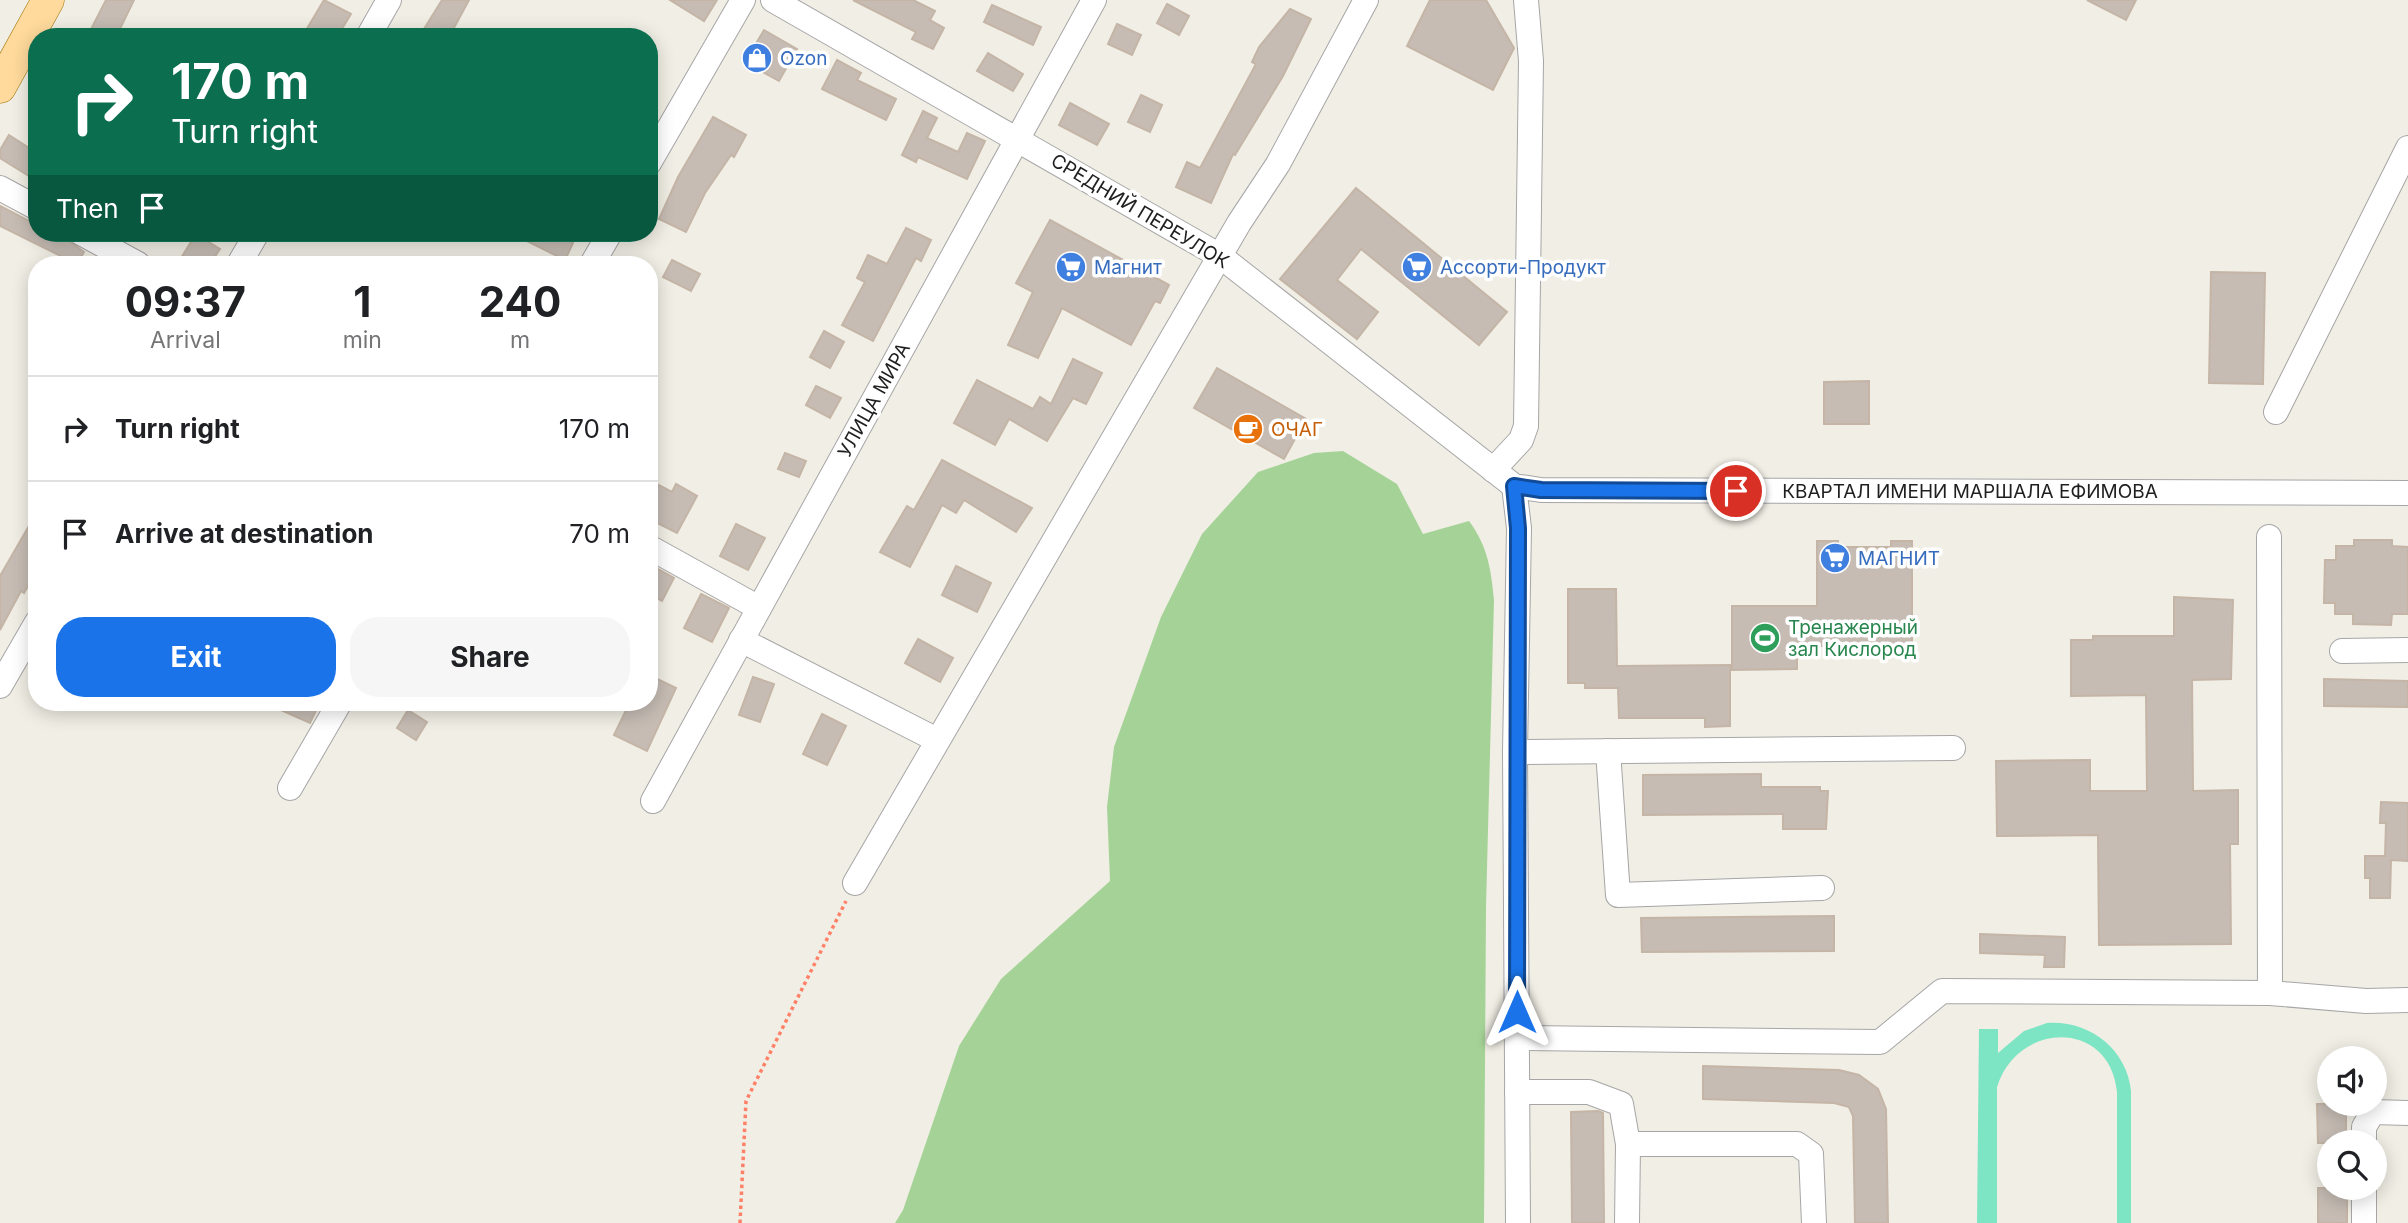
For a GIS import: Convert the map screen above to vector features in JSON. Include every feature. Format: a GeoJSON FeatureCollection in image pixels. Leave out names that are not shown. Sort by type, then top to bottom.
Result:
{"type":"FeatureCollection","features":[{"type":"Feature","properties":{"kind":"main road"},"geometry":{"type":"LineString","coordinates":[[33,28],[48,0]]}},
{"type":"Feature","properties":{"kind":"main road"},"geometry":{"type":"LineString","coordinates":[[0,87],[28,36]]}},
{"type":"Feature","properties":{"kind":"street"},"geometry":{"type":"LineString","coordinates":[[373,28],[389,0]]}},
{"type":"Feature","properties":{"kind":"street"},"geometry":{"type":"LineString","coordinates":[[658,147],[743,0]]}},
{"type":"Feature","properties":{"kind":"street","name":"СРЕДНИЙ ПЕРЕУЛОК"},"geometry":{"type":"LineString","coordinates":[[773,0],[1220,256],[1514,486]]}},
{"type":"Feature","properties":{"kind":"street","name":"УЛИЦА МИРА"},"geometry":{"type":"LineString","coordinates":[[653,801],[1094,0]]}},
{"type":"Feature","properties":{"kind":"street"},"geometry":{"type":"LineString","coordinates":[[855,883],[1220,256],[1278,164],[1366,0]]}},
{"type":"Feature","properties":{"kind":"street"},"geometry":{"type":"LineString","coordinates":[[1493,470],[1521,440],[1526,426],[1531,61],[1525,0]]}},
{"type":"Feature","properties":{"kind":"street"},"geometry":{"type":"LineString","coordinates":[[2276,412],[2408,148]]}},
{"type":"Feature","properties":{"kind":"street"},"geometry":{"type":"LineString","coordinates":[[0,188],[28,203]]}},
{"type":"Feature","properties":{"kind":"street"},"geometry":{"type":"LineString","coordinates":[[98,242],[123,256]]}},
{"type":"Feature","properties":{"kind":"street"},"geometry":{"type":"LineString","coordinates":[[1514,486],[1518,528],[1518,1223]]}},
{"type":"Feature","properties":{"kind":"street","name":"КВАРТАЛ ИМЕНИ МАРШАЛА ЕФИМОВА"},"geometry":{"type":"LineString","coordinates":[[1514,486],[1541,490],[2408,493]]}},
{"type":"Feature","properties":{"kind":"street"},"geometry":{"type":"LineString","coordinates":[[2269,537],[2270,993]]}},
{"type":"Feature","properties":{"kind":"street"},"geometry":{"type":"LineString","coordinates":[[658,552],[759,608]]}},
{"type":"Feature","properties":{"kind":"street"},"geometry":{"type":"LineString","coordinates":[[0,687],[28,638]]}},
{"type":"Feature","properties":{"kind":"street"},"geometry":{"type":"LineString","coordinates":[[741,640],[937,740]]}},
{"type":"Feature","properties":{"kind":"street"},"geometry":{"type":"LineString","coordinates":[[2342,651],[2408,650]]}},
{"type":"Feature","properties":{"kind":"street"},"geometry":{"type":"LineString","coordinates":[[290,788],[335,711]]}},
{"type":"Feature","properties":{"kind":"street"},"geometry":{"type":"LineString","coordinates":[[1516,752],[1953,748]]}},
{"type":"Feature","properties":{"kind":"street"},"geometry":{"type":"LineString","coordinates":[[1608,751],[1618,895],[1822,888]]}},
{"type":"Feature","properties":{"kind":"street"},"geometry":{"type":"LineString","coordinates":[[1517,1038],[1880,1042],[1942,991],[2270,993],[2366,1001],[2408,1000]]}},
{"type":"Feature","properties":{"kind":"street"},"geometry":{"type":"LineString","coordinates":[[1517,1092],[1589,1092],[1621,1104],[1628,1144],[1627,1223]]}},
{"type":"Feature","properties":{"kind":"street"},"geometry":{"type":"LineString","coordinates":[[2364,1130],[2373,1112],[2408,1113]]}},
{"type":"Feature","properties":{"kind":"street"},"geometry":{"type":"LineString","coordinates":[[1628,1144],[1797,1144],[1811,1154],[1814,1223]]}},
{"type":"Feature","properties":{"kind":"street"},"geometry":{"type":"LineString","coordinates":[[2364,1200],[2364,1223]]}},
{"type":"Feature","properties":{"kind":"path"},"geometry":{"type":"LineString","coordinates":[[740,1223],[746,1101],[855,883]]}},
{"type":"Feature","properties":{"kind":"green space"},"geometry":{"type":"Polygon","coordinates":[[[1343,451],[1397,484],[1423,534],[1469,521],[1480,540],[1490,568],[1494,600],[1486,907],[1484,1223],[895,1223],[903,1210],[959,1046],[1001,979],[1110,881],[1107,807],[1114,747],[1161,617],[1202,534],[1258,472],[1314,453],[1343,451]]]}},
{"type":"Feature","properties":{"kind":"green space"},"geometry":{"type":"Polygon","coordinates":[[[2047,1023],[2063,1023],[2091,1032],[2114,1050],[2128,1076],[2131,1091],[2131,1223],[2117,1223],[2117,1092],[2111,1068],[2098,1051],[2081,1041],[2062,1037],[2042,1040],[2023,1050],[2008,1065],[1997,1087],[1997,1223],[1977,1223],[1979,1029],[1998,1029],[1998,1053],[2024,1031],[2047,1023]]]}},
{"type":"Feature","properties":{"kind":"building"},"geometry":{"type":"Polygon","coordinates":[[[106,0],[134,0],[120,28],[92,28],[106,0]]]}},
{"type":"Feature","properties":{"kind":"building"},"geometry":{"type":"Polygon","coordinates":[[[324,0],[351,14],[342,28],[307,28],[324,0]]]}},
{"type":"Feature","properties":{"kind":"building"},"geometry":{"type":"Polygon","coordinates":[[[442,0],[469,0],[454,28],[425,28],[442,0]]]}},
{"type":"Feature","properties":{"kind":"building"},"geometry":{"type":"Polygon","coordinates":[[[670,0],[717,0],[704,21],[670,0]]]}},
{"type":"Feature","properties":{"kind":"building"},"geometry":{"type":"Polygon","coordinates":[[[853,0],[913,0],[935,11],[930,20],[944,28],[933,49],[912,39],[916,32],[853,0]]]}},
{"type":"Feature","properties":{"kind":"building"},"geometry":{"type":"Polygon","coordinates":[[[1430,0],[1486,0],[1514,48],[1493,90],[1407,46],[1430,0]]]}},
{"type":"Feature","properties":{"kind":"building"},"geometry":{"type":"Polygon","coordinates":[[[2087,0],[2136,0],[2126,20],[2087,0]]]}},
{"type":"Feature","properties":{"kind":"building"},"geometry":{"type":"Polygon","coordinates":[[[1167,4],[1189,16],[1179,35],[1157,23],[1167,4]]]}},
{"type":"Feature","properties":{"kind":"building"},"geometry":{"type":"Polygon","coordinates":[[[992,5],[1041,27],[1033,45],[984,22],[992,5]]]}},
{"type":"Feature","properties":{"kind":"building"},"geometry":{"type":"Polygon","coordinates":[[[1290,9],[1311,19],[1283,76],[1235,155],[1233,154],[1211,203],[1176,187],[1187,162],[1200,168],[1256,64],[1252,62],[1259,47],[1290,9]]]}},
{"type":"Feature","properties":{"kind":"building"},"geometry":{"type":"Polygon","coordinates":[[[1117,24],[1141,35],[1132,55],[1108,44],[1117,24]]]}},
{"type":"Feature","properties":{"kind":"building"},"geometry":{"type":"Polygon","coordinates":[[[764,30],[797,49],[779,81],[745,62],[764,30]]]}},
{"type":"Feature","properties":{"kind":"building"},"geometry":{"type":"Polygon","coordinates":[[[988,53],[1023,74],[1013,91],[977,71],[988,53]]]}},
{"type":"Feature","properties":{"kind":"building"},"geometry":{"type":"Polygon","coordinates":[[[837,60],[861,73],[857,80],[896,99],[886,120],[822,89],[837,60]]]}},
{"type":"Feature","properties":{"kind":"building"},"geometry":{"type":"Polygon","coordinates":[[[1141,95],[1162,105],[1150,132],[1128,122],[1141,95]]]}},
{"type":"Feature","properties":{"kind":"building"},"geometry":{"type":"Polygon","coordinates":[[[1070,103],[1109,124],[1097,145],[1059,125],[1070,103]]]}},
{"type":"Feature","properties":{"kind":"building"},"geometry":{"type":"Polygon","coordinates":[[[923,111],[937,118],[927,138],[958,152],[967,133],[985,141],[967,179],[918,157],[916,162],[902,155],[923,111]]]}},
{"type":"Feature","properties":{"kind":"building"},"geometry":{"type":"Polygon","coordinates":[[[713,117],[746,135],[734,157],[731,155],[705,193],[686,232],[659,219],[678,177],[713,117]]]}},
{"type":"Feature","properties":{"kind":"building"},"geometry":{"type":"Polygon","coordinates":[[[9,135],[28,147],[28,175],[0,158],[0,150],[9,135]]]}},
{"type":"Feature","properties":{"kind":"building","name":"Ассорти-Продукт"},"geometry":{"type":"Polygon","coordinates":[[[1356,188],[1507,312],[1479,345],[1361,249],[1337,280],[1378,312],[1357,339],[1280,279],[1356,188]]]}},
{"type":"Feature","properties":{"kind":"building"},"geometry":{"type":"Polygon","coordinates":[[[0,206],[28,220],[28,240],[0,226],[0,206]]]}},
{"type":"Feature","properties":{"kind":"building"},"geometry":{"type":"Polygon","coordinates":[[[1050,220],[1169,285],[1160,303],[1155,301],[1131,345],[1062,308],[1038,358],[1008,345],[1033,292],[1016,283],[1050,220]]]}},
{"type":"Feature","properties":{"kind":"building"},"geometry":{"type":"Polygon","coordinates":[[[906,228],[931,240],[921,261],[916,258],[873,341],[842,325],[865,282],[857,278],[868,255],[887,264],[906,228]]]}},
{"type":"Feature","properties":{"kind":"building"},"geometry":{"type":"Polygon","coordinates":[[[32,242],[70,242],[84,252],[82,256],[61,256],[32,242]]]}},
{"type":"Feature","properties":{"kind":"building"},"geometry":{"type":"Polygon","coordinates":[[[191,242],[209,242],[220,249],[215,256],[182,256],[191,242]]]}},
{"type":"Feature","properties":{"kind":"building"},"geometry":{"type":"Polygon","coordinates":[[[529,242],[573,243],[567,256],[557,256],[529,242]]]}},
{"type":"Feature","properties":{"kind":"building"},"geometry":{"type":"Polygon","coordinates":[[[672,260],[700,274],[691,291],[663,277],[672,260]]]}},
{"type":"Feature","properties":{"kind":"building"},"geometry":{"type":"Polygon","coordinates":[[[2211,272],[2265,273],[2263,384],[2209,383],[2211,272]]]}},
{"type":"Feature","properties":{"kind":"building"},"geometry":{"type":"Polygon","coordinates":[[[824,331],[844,342],[830,368],[810,357],[824,331]]]}},
{"type":"Feature","properties":{"kind":"building"},"geometry":{"type":"Polygon","coordinates":[[[1073,359],[1102,373],[1086,404],[1073,398],[1047,441],[1009,419],[995,445],[954,423],[977,380],[1033,409],[1040,397],[1051,404],[1073,359]]]}},
{"type":"Feature","properties":{"kind":"building"},"geometry":{"type":"Polygon","coordinates":[[[1217,368],[1306,419],[1284,459],[1194,408],[1217,368]]]}},
{"type":"Feature","properties":{"kind":"building"},"geometry":{"type":"Polygon","coordinates":[[[1869,381],[1869,424],[1824,424],[1824,382],[1869,381]]]}},
{"type":"Feature","properties":{"kind":"building"},"geometry":{"type":"Polygon","coordinates":[[[816,386],[841,398],[830,418],[806,405],[816,386]]]}},
{"type":"Feature","properties":{"kind":"building"},"geometry":{"type":"Polygon","coordinates":[[[785,453],[806,461],[799,477],[778,469],[785,453]]]}},
{"type":"Feature","properties":{"kind":"building"},"geometry":{"type":"Polygon","coordinates":[[[942,460],[1032,508],[1016,532],[964,500],[956,513],[942,505],[910,567],[880,552],[907,506],[914,510],[942,460]]]}},
{"type":"Feature","properties":{"kind":"building"},"geometry":{"type":"Polygon","coordinates":[[[676,484],[697,496],[677,533],[658,524],[658,485],[672,492],[676,484]]]}},
{"type":"Feature","properties":{"kind":"building"},"geometry":{"type":"Polygon","coordinates":[[[736,524],[765,538],[748,570],[720,556],[736,524]]]}},
{"type":"Feature","properties":{"kind":"building"},"geometry":{"type":"Polygon","coordinates":[[[28,528],[28,586],[24,593],[21,591],[0,630],[0,576],[28,528]]]}},
{"type":"Feature","properties":{"kind":"building"},"geometry":{"type":"Polygon","coordinates":[[[2354,540],[2392,540],[2392,546],[2408,547],[2408,614],[2392,614],[2391,625],[2353,624],[2353,614],[2335,614],[2335,603],[2324,603],[2325,560],[2336,560],[2336,546],[2354,546],[2354,540]]]}},
{"type":"Feature","properties":{"kind":"building"},"geometry":{"type":"Polygon","coordinates":[[[1817,541],[1838,541],[1838,547],[1891,547],[1891,541],[1912,541],[1912,646],[1894,646],[1895,653],[1838,653],[1838,646],[1797,646],[1797,669],[1732,670],[1732,606],[1817,606],[1817,541]]]}},
{"type":"Feature","properties":{"kind":"building"},"geometry":{"type":"Polygon","coordinates":[[[956,566],[991,583],[977,612],[942,595],[956,566]]]}},
{"type":"Feature","properties":{"kind":"building"},"geometry":{"type":"Polygon","coordinates":[[[658,569],[674,578],[662,601],[658,599],[658,569]]]}},
{"type":"Feature","properties":{"kind":"building"},"geometry":{"type":"Polygon","coordinates":[[[1568,589],[1616,589],[1617,666],[1730,665],[1730,726],[1705,727],[1705,718],[1619,718],[1618,688],[1585,688],[1585,683],[1568,683],[1568,589]]]}},
{"type":"Feature","properties":{"kind":"building"},"geometry":{"type":"Polygon","coordinates":[[[701,594],[729,608],[712,642],[684,628],[701,594]]]}},
{"type":"Feature","properties":{"kind":"building"},"geometry":{"type":"Polygon","coordinates":[[[2174,597],[2233,600],[2231,679],[2192,680],[2193,791],[2238,790],[2238,844],[2230,844],[2231,944],[2099,945],[2098,835],[1997,836],[1996,761],[2090,760],[2090,791],[2147,791],[2146,695],[2071,696],[2071,640],[2093,640],[2093,636],[2174,636],[2174,597]]]}},
{"type":"Feature","properties":{"kind":"building"},"geometry":{"type":"Polygon","coordinates":[[[918,639],[953,658],[940,682],[905,663],[918,639]]]}},
{"type":"Feature","properties":{"kind":"building"},"geometry":{"type":"Polygon","coordinates":[[[753,677],[774,684],[760,722],[739,715],[753,677]]]}},
{"type":"Feature","properties":{"kind":"building"},"geometry":{"type":"Polygon","coordinates":[[[658,679],[676,688],[647,751],[614,735],[626,711],[658,711],[658,679]]]}},
{"type":"Feature","properties":{"kind":"building"},"geometry":{"type":"Polygon","coordinates":[[[2324,679],[2408,681],[2408,707],[2324,706],[2324,679]]]}},
{"type":"Feature","properties":{"kind":"building"},"geometry":{"type":"Polygon","coordinates":[[[283,711],[316,711],[310,723],[283,711]]]}},
{"type":"Feature","properties":{"kind":"building"},"geometry":{"type":"Polygon","coordinates":[[[407,711],[427,722],[416,740],[397,728],[407,711]]]}},
{"type":"Feature","properties":{"kind":"building"},"geometry":{"type":"Polygon","coordinates":[[[822,714],[846,726],[827,765],[803,754],[822,714]]]}},
{"type":"Feature","properties":{"kind":"building"},"geometry":{"type":"Polygon","coordinates":[[[1761,774],[1761,787],[1820,787],[1820,791],[1828,791],[1826,829],[1783,829],[1783,814],[1643,815],[1643,775],[1761,774]]]}},
{"type":"Feature","properties":{"kind":"building"},"geometry":{"type":"Polygon","coordinates":[[[2381,802],[2408,803],[2408,861],[2391,860],[2390,898],[2370,898],[2370,878],[2365,878],[2365,856],[2385,856],[2386,823],[2380,823],[2381,802]]]}},
{"type":"Feature","properties":{"kind":"building"},"geometry":{"type":"Polygon","coordinates":[[[1834,916],[1834,951],[1642,952],[1641,918],[1834,916]]]}},
{"type":"Feature","properties":{"kind":"building"},"geometry":{"type":"Polygon","coordinates":[[[1980,934],[2065,937],[2064,967],[2044,967],[2045,955],[1980,953],[1980,934]]]}},
{"type":"Feature","properties":{"kind":"building"},"geometry":{"type":"Polygon","coordinates":[[[1703,1066],[1839,1070],[1859,1075],[1878,1089],[1886,1109],[1888,1223],[1855,1223],[1853,1116],[1849,1107],[1834,1103],[1703,1099],[1703,1066]]]}},
{"type":"Feature","properties":{"kind":"building"},"geometry":{"type":"Polygon","coordinates":[[[1571,1112],[1603,1113],[1604,1223],[1572,1223],[1571,1112]]]}},
{"type":"Feature","properties":{"kind":"building"},"geometry":{"type":"Polygon","coordinates":[[[2317,1116],[2346,1116],[2346,1130],[2318,1130],[2317,1116]]]}},
{"type":"Feature","properties":{"kind":"building"},"geometry":{"type":"Polygon","coordinates":[[[2318,1200],[2347,1200],[2347,1223],[2318,1223],[2318,1200]]]}},
{"type":"Feature","properties":{"kind":"place","name":"Ozon"},"geometry":{"type":"Point","coordinates":[757,58]}},
{"type":"Feature","properties":{"kind":"place","name":"Магнит"},"geometry":{"type":"Point","coordinates":[1071,267]}},
{"type":"Feature","properties":{"kind":"place","name":"Ассорти-Продукт"},"geometry":{"type":"Point","coordinates":[1417,267]}},
{"type":"Feature","properties":{"kind":"place","name":"ОЧАГ"},"geometry":{"type":"Point","coordinates":[1248,429]}},
{"type":"Feature","properties":{"kind":"place","name":"МАГНИТ"},"geometry":{"type":"Point","coordinates":[1835,558]}},
{"type":"Feature","properties":{"kind":"place","name":"Тренажерный зал Кислород"},"geometry":{"type":"Point","coordinates":[1765,638]}},
{"type":"Feature","properties":{"kind":"route"},"geometry":{"type":"LineString","coordinates":[[1517,1012],[1518,528],[1514,486],[1541,490],[1736,491]]}}]}
